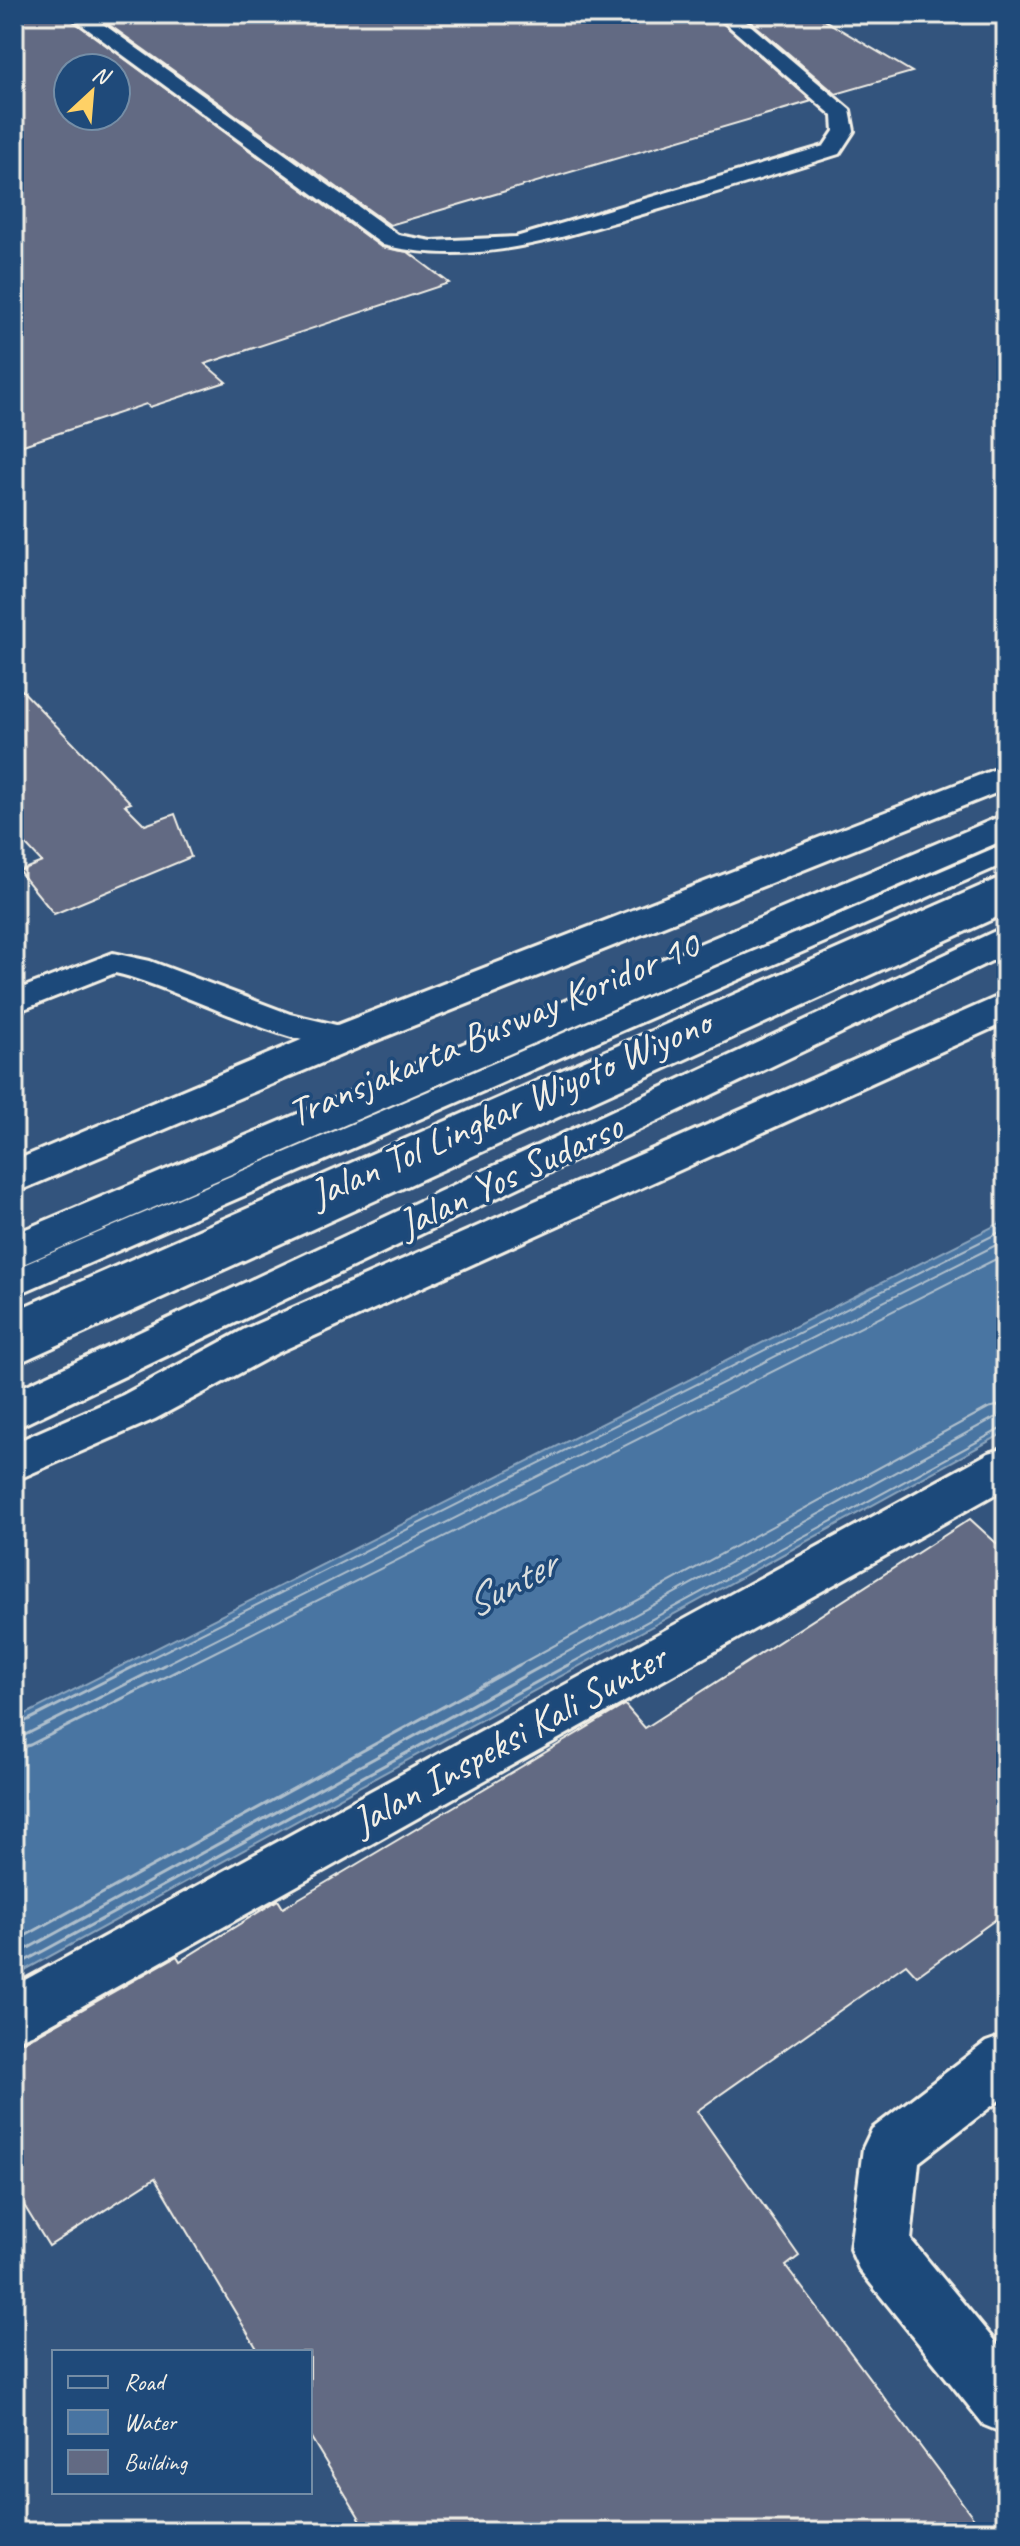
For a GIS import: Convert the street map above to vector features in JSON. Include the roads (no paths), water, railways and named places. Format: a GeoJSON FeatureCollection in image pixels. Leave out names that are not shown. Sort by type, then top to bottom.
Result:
{"type":"FeatureCollection","features":[{"type":"Feature","properties":{"kind":"main road"},"geometry":{"type":"LineString","coordinates":[[14,1178],[346,1037],[1006,776]]}},
{"type":"Feature","properties":{"kind":"main road","name":"Jalan Tol Lingkar Wiyoto Wiyono"},"geometry":{"type":"LineString","coordinates":[[14,1252],[1006,825]]}},
{"type":"Feature","properties":{"kind":"main road","name":"Jalan Tol Lingkar Wiyoto Wiyono"},"geometry":{"type":"LineString","coordinates":[[14,1330],[1006,887]]}},
{"type":"Feature","properties":{"kind":"main road","name":"Jalan Yos Sudarso"},"geometry":{"type":"LineString","coordinates":[[14,1411],[1006,939]]}},
{"type":"Feature","properties":{"kind":"main road"},"geometry":{"type":"LineString","coordinates":[[14,1463],[139,1407],[261,1341],[1006,1006]]}},
{"type":"Feature","properties":{"kind":"main road","name":"Jalan Inspeksi Kali Sunter"},"geometry":{"type":"LineString","coordinates":[[14,2015],[802,1576],[1006,1466]]}},
{"type":"Feature","properties":{"kind":"main road"},"geometry":{"type":"LineString","coordinates":[[1006,2061],[892,2148],[880,2249],[1006,2403]]}},
{"type":"Feature","properties":{"kind":"lane"},"geometry":{"type":"LineString","coordinates":[[77,14],[322,194],[391,240],[432,248],[477,248],[531,239],[832,150],[844,131],[843,114],[725,14]]}},
{"type":"Feature","properties":{"kind":"lane","name":"Transjakarta Busway Koridor 10"},"geometry":{"type":"LineString","coordinates":[[14,1283],[1006,852]]}},
{"type":"Feature","properties":{"kind":"lane"},"geometry":{"type":"LineString","coordinates":[[14,1352],[1006,902]]}},
{"type":"Feature","properties":{"kind":"lane"},"geometry":{"type":"LineString","coordinates":[[14,1003],[113,963],[139,968],[283,1023],[346,1037]]}},
{"type":"Feature","properties":{"kind":"water","name":"Sunter"},"geometry":{"type":"Polygon","coordinates":[[[1006,1220],[1006,1432],[14,1976],[14,1720],[1006,1220]]]}}]}
